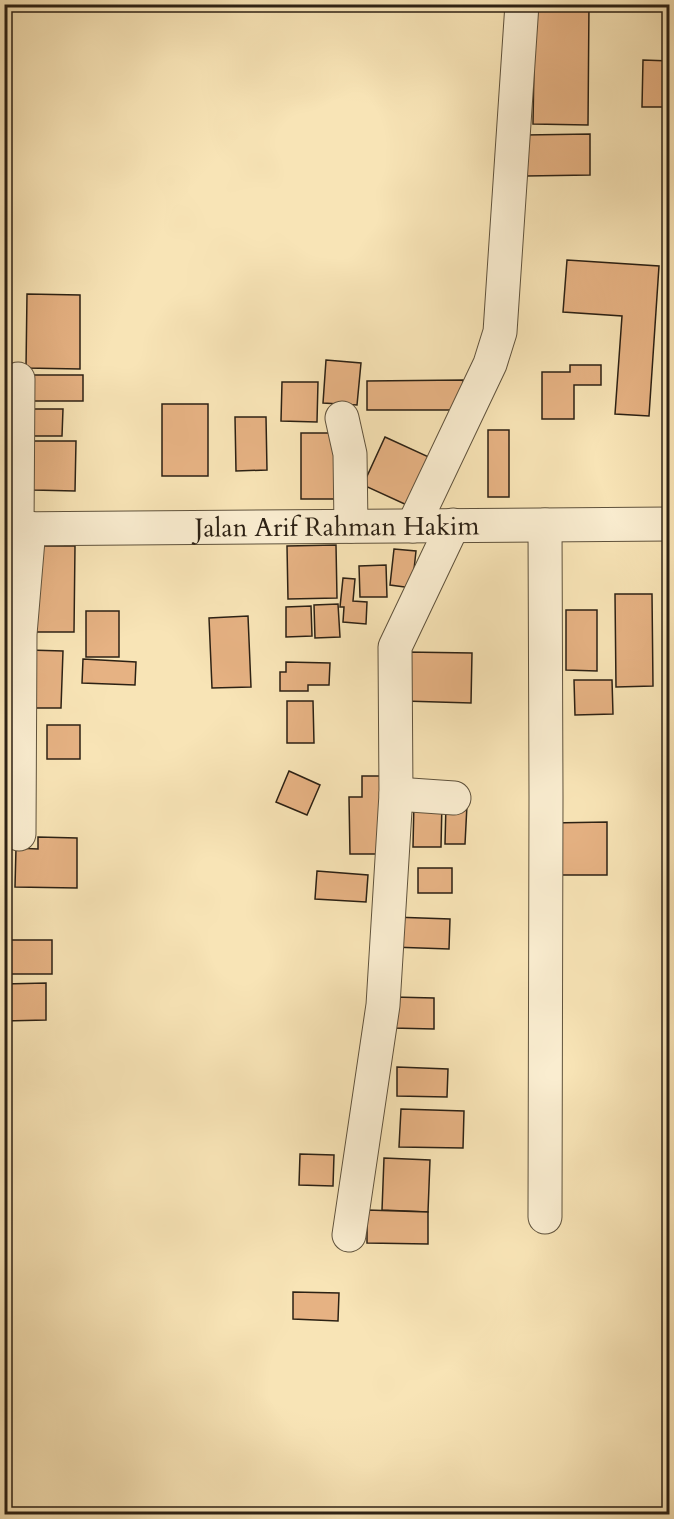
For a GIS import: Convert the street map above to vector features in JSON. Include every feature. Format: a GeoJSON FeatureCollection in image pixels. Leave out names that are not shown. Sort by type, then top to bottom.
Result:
{"type":"FeatureCollection","features":[{"type":"Feature","properties":{"kind":"street"},"geometry":{"type":"LineString","coordinates":[[349,1234],[383,1005],[396,794],[395,647],[432,526],[500,332],[522,4]]}},
{"type":"Feature","properties":{"kind":"street"},"geometry":{"type":"LineString","coordinates":[[18,379],[19,834]]}},
{"type":"Feature","properties":{"kind":"street"},"geometry":{"type":"LineString","coordinates":[[342,418],[350,454],[351,526]]}},
{"type":"Feature","properties":{"kind":"street","name":"Jalan Arif Rahman Hakim"},"geometry":{"type":"LineString","coordinates":[[17,528],[669,524]]}},
{"type":"Feature","properties":{"kind":"street"},"geometry":{"type":"LineString","coordinates":[[545,525],[545,1217]]}},
{"type":"Feature","properties":{"kind":"street"},"geometry":{"type":"LineString","coordinates":[[396,794],[454,798]]}},
{"type":"Feature","properties":{"kind":"building"},"geometry":{"type":"Polygon","coordinates":[[[535,4],[589,4],[588,125],[533,124],[535,4]]]}},
{"type":"Feature","properties":{"kind":"building"},"geometry":{"type":"Polygon","coordinates":[[[643,60],[670,61],[670,107],[642,107],[643,60]]]}},
{"type":"Feature","properties":{"kind":"building"},"geometry":{"type":"Polygon","coordinates":[[[590,134],[590,175],[526,176],[525,135],[590,134]]]}},
{"type":"Feature","properties":{"kind":"building"},"geometry":{"type":"Polygon","coordinates":[[[567,260],[659,266],[649,416],[615,414],[622,316],[563,312],[567,260]]]}},
{"type":"Feature","properties":{"kind":"building"},"geometry":{"type":"Polygon","coordinates":[[[27,294],[80,295],[80,369],[26,368],[27,294]]]}},
{"type":"Feature","properties":{"kind":"building"},"geometry":{"type":"Polygon","coordinates":[[[4,327],[8,327],[7,385],[4,385],[4,327]]]}},
{"type":"Feature","properties":{"kind":"building"},"geometry":{"type":"Polygon","coordinates":[[[326,360],[361,363],[357,405],[323,403],[326,360]]]}},
{"type":"Feature","properties":{"kind":"building"},"geometry":{"type":"Polygon","coordinates":[[[570,365],[601,365],[601,385],[574,385],[574,419],[542,419],[542,372],[570,372],[570,365]]]}},
{"type":"Feature","properties":{"kind":"building"},"geometry":{"type":"Polygon","coordinates":[[[34,375],[83,375],[83,401],[34,401],[34,375]]]}},
{"type":"Feature","properties":{"kind":"building"},"geometry":{"type":"Polygon","coordinates":[[[463,380],[463,410],[367,410],[367,381],[463,380]]]}},
{"type":"Feature","properties":{"kind":"building"},"geometry":{"type":"Polygon","coordinates":[[[282,382],[318,382],[317,422],[281,421],[282,382]]]}},
{"type":"Feature","properties":{"kind":"building"},"geometry":{"type":"Polygon","coordinates":[[[162,404],[208,404],[208,476],[162,476],[162,404]]]}},
{"type":"Feature","properties":{"kind":"building"},"geometry":{"type":"Polygon","coordinates":[[[29,409],[63,409],[62,436],[28,436],[29,409]]]}},
{"type":"Feature","properties":{"kind":"building"},"geometry":{"type":"Polygon","coordinates":[[[235,417],[266,417],[267,470],[236,471],[235,417]]]}},
{"type":"Feature","properties":{"kind":"building"},"geometry":{"type":"Polygon","coordinates":[[[488,430],[509,430],[509,497],[488,497],[488,430]]]}},
{"type":"Feature","properties":{"kind":"building"},"geometry":{"type":"Polygon","coordinates":[[[301,433],[340,433],[340,499],[301,499],[301,433]]]}},
{"type":"Feature","properties":{"kind":"building"},"geometry":{"type":"Polygon","coordinates":[[[385,437],[431,458],[409,506],[363,485],[385,437]]]}},
{"type":"Feature","properties":{"kind":"building"},"geometry":{"type":"Polygon","coordinates":[[[34,441],[76,441],[75,491],[33,490],[34,441]]]}},
{"type":"Feature","properties":{"kind":"building"},"geometry":{"type":"Polygon","coordinates":[[[4,535],[15,535],[14,568],[4,568],[4,535]]]}},
{"type":"Feature","properties":{"kind":"building"},"geometry":{"type":"Polygon","coordinates":[[[336,545],[337,598],[288,599],[287,546],[336,545]]]}},
{"type":"Feature","properties":{"kind":"building"},"geometry":{"type":"Polygon","coordinates":[[[37,546],[75,546],[74,632],[36,632],[37,546]]]}},
{"type":"Feature","properties":{"kind":"building"},"geometry":{"type":"Polygon","coordinates":[[[394,549],[416,551],[412,588],[390,585],[394,549]]]}},
{"type":"Feature","properties":{"kind":"building"},"geometry":{"type":"Polygon","coordinates":[[[386,565],[387,597],[360,597],[359,566],[386,565]]]}},
{"type":"Feature","properties":{"kind":"building"},"geometry":{"type":"Polygon","coordinates":[[[4,573],[17,574],[17,611],[4,611],[4,573]]]}},
{"type":"Feature","properties":{"kind":"building"},"geometry":{"type":"Polygon","coordinates":[[[343,578],[355,579],[353,601],[367,602],[366,624],[343,622],[344,607],[340,607],[343,578]]]}},
{"type":"Feature","properties":{"kind":"building"},"geometry":{"type":"Polygon","coordinates":[[[615,594],[652,594],[653,686],[616,687],[615,594]]]}},
{"type":"Feature","properties":{"kind":"building"},"geometry":{"type":"Polygon","coordinates":[[[338,604],[340,637],[315,638],[314,605],[338,604]]]}},
{"type":"Feature","properties":{"kind":"building"},"geometry":{"type":"Polygon","coordinates":[[[311,606],[312,636],[286,637],[286,607],[311,606]]]}},
{"type":"Feature","properties":{"kind":"building"},"geometry":{"type":"Polygon","coordinates":[[[566,610],[597,610],[597,671],[566,670],[566,610]]]}},
{"type":"Feature","properties":{"kind":"building"},"geometry":{"type":"Polygon","coordinates":[[[86,611],[119,611],[119,657],[86,657],[86,611]]]}},
{"type":"Feature","properties":{"kind":"building"},"geometry":{"type":"Polygon","coordinates":[[[248,616],[251,687],[212,688],[209,618],[248,616]]]}},
{"type":"Feature","properties":{"kind":"building"},"geometry":{"type":"Polygon","coordinates":[[[28,650],[63,651],[61,708],[26,708],[28,650]]]}},
{"type":"Feature","properties":{"kind":"building"},"geometry":{"type":"Polygon","coordinates":[[[405,652],[472,653],[471,703],[404,701],[405,652]]]}},
{"type":"Feature","properties":{"kind":"building"},"geometry":{"type":"Polygon","coordinates":[[[83,659],[136,662],[135,685],[82,683],[83,659]]]}},
{"type":"Feature","properties":{"kind":"building"},"geometry":{"type":"Polygon","coordinates":[[[286,662],[330,663],[329,685],[308,685],[308,691],[280,691],[280,672],[286,672],[286,662]]]}},
{"type":"Feature","properties":{"kind":"building"},"geometry":{"type":"Polygon","coordinates":[[[574,680],[612,680],[613,714],[575,715],[574,680]]]}},
{"type":"Feature","properties":{"kind":"building"},"geometry":{"type":"Polygon","coordinates":[[[287,701],[313,701],[314,743],[287,743],[287,701]]]}},
{"type":"Feature","properties":{"kind":"building"},"geometry":{"type":"Polygon","coordinates":[[[47,725],[80,725],[80,759],[47,759],[47,725]]]}},
{"type":"Feature","properties":{"kind":"building"},"geometry":{"type":"Polygon","coordinates":[[[289,771],[320,785],[307,815],[276,802],[289,771]]]}},
{"type":"Feature","properties":{"kind":"building"},"geometry":{"type":"Polygon","coordinates":[[[362,776],[387,776],[388,854],[350,854],[349,797],[362,797],[362,776]]]}},
{"type":"Feature","properties":{"kind":"building"},"geometry":{"type":"Polygon","coordinates":[[[414,801],[442,802],[441,847],[413,847],[414,801]]]}},
{"type":"Feature","properties":{"kind":"building"},"geometry":{"type":"Polygon","coordinates":[[[446,804],[467,805],[465,844],[445,844],[446,804]]]}},
{"type":"Feature","properties":{"kind":"building"},"geometry":{"type":"Polygon","coordinates":[[[607,822],[607,875],[550,875],[550,823],[607,822]]]}},
{"type":"Feature","properties":{"kind":"building"},"geometry":{"type":"Polygon","coordinates":[[[38,837],[77,838],[77,888],[15,887],[16,848],[38,849],[38,837]]]}},
{"type":"Feature","properties":{"kind":"building"},"geometry":{"type":"Polygon","coordinates":[[[418,868],[452,868],[452,893],[418,893],[418,868]]]}},
{"type":"Feature","properties":{"kind":"building"},"geometry":{"type":"Polygon","coordinates":[[[317,871],[368,875],[366,902],[315,899],[317,871]]]}},
{"type":"Feature","properties":{"kind":"building"},"geometry":{"type":"Polygon","coordinates":[[[393,917],[450,919],[449,949],[392,947],[393,917]]]}},
{"type":"Feature","properties":{"kind":"building"},"geometry":{"type":"Polygon","coordinates":[[[11,940],[52,940],[52,974],[11,974],[11,940]]]}},
{"type":"Feature","properties":{"kind":"building"},"geometry":{"type":"Polygon","coordinates":[[[46,983],[46,1020],[4,1021],[4,984],[46,983]]]}},
{"type":"Feature","properties":{"kind":"building"},"geometry":{"type":"Polygon","coordinates":[[[393,997],[434,998],[434,1029],[392,1028],[393,997]]]}},
{"type":"Feature","properties":{"kind":"building"},"geometry":{"type":"Polygon","coordinates":[[[397,1067],[448,1069],[447,1097],[397,1096],[397,1067]]]}},
{"type":"Feature","properties":{"kind":"building"},"geometry":{"type":"Polygon","coordinates":[[[401,1109],[464,1111],[463,1148],[399,1147],[401,1109]]]}},
{"type":"Feature","properties":{"kind":"building"},"geometry":{"type":"Polygon","coordinates":[[[300,1154],[334,1155],[333,1186],[299,1185],[300,1154]]]}},
{"type":"Feature","properties":{"kind":"building"},"geometry":{"type":"Polygon","coordinates":[[[384,1158],[430,1160],[428,1212],[382,1210],[384,1158]]]}},
{"type":"Feature","properties":{"kind":"building"},"geometry":{"type":"Polygon","coordinates":[[[367,1210],[428,1212],[428,1244],[367,1243],[367,1210]]]}},
{"type":"Feature","properties":{"kind":"building"},"geometry":{"type":"Polygon","coordinates":[[[293,1292],[339,1293],[338,1321],[293,1319],[293,1292]]]}}]}
